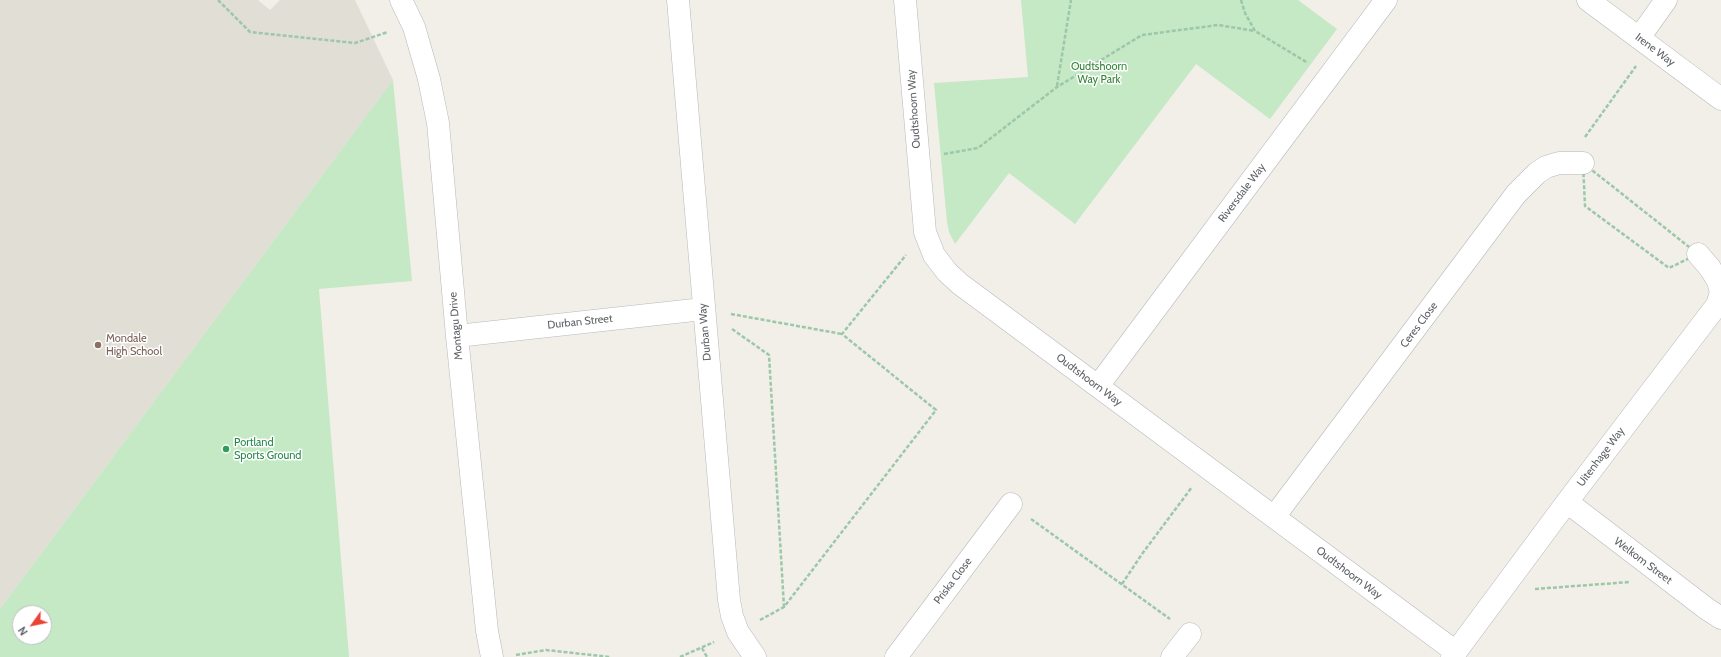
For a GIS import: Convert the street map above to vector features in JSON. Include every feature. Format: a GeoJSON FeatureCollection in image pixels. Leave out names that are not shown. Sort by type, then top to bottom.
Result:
{"type":"FeatureCollection","features":[{"type":"Feature","properties":{"kind":"street","name":"Montagu Drive"},"geometry":{"type":"LineString","coordinates":[[401,0],[414,27],[429,79],[438,123],[457,336],[487,631],[502,656]]}},
{"type":"Feature","properties":{"kind":"street","name":"Durban Way"},"geometry":{"type":"LineString","coordinates":[[678,0],[703,309],[729,600],[732,616],[738,632],[755,657]]}},
{"type":"Feature","properties":{"kind":"street","name":"Oudtshoorn Way"},"geometry":{"type":"LineString","coordinates":[[905,0],[925,232],[934,256],[947,272],[960,284],[1274,517],[1454,655]]}},
{"type":"Feature","properties":{"kind":"street","name":"Riversdale Way"},"geometry":{"type":"LineString","coordinates":[[1098,386],[1386,0]]}},
{"type":"Feature","properties":{"kind":"street","name":"Irene Way"},"geometry":{"type":"LineString","coordinates":[[1588,0],[1721,99]]}},
{"type":"Feature","properties":{"kind":"street"},"geometry":{"type":"LineString","coordinates":[[1639,38],[1666,0]]}},
{"type":"Feature","properties":{"kind":"street","name":"Ceres Close"},"geometry":{"type":"LineString","coordinates":[[1274,517],[1516,194],[1537,173],[1546,167],[1562,163],[1583,163]]}},
{"type":"Feature","properties":{"kind":"street","name":"Uitenhage Way"},"geometry":{"type":"LineString","coordinates":[[1454,655],[1567,502],[1717,304],[1721,292],[1718,281],[1710,268],[1698,254]]}},
{"type":"Feature","properties":{"kind":"street","name":"Durban Street"},"geometry":{"type":"LineString","coordinates":[[457,336],[703,309]]}},
{"type":"Feature","properties":{"kind":"street","name":"Welkom Street"},"geometry":{"type":"LineString","coordinates":[[1567,502],[1668,580],[1721,618]]}},
{"type":"Feature","properties":{"kind":"street","name":"Priska Close"},"geometry":{"type":"LineString","coordinates":[[896,657],[1011,504]]}},
{"type":"Feature","properties":{"kind":"street"},"geometry":{"type":"LineString","coordinates":[[1172,657],[1190,634]]}},
{"type":"Feature","properties":{"kind":"path"},"geometry":{"type":"LineString","coordinates":[[218,0],[250,32],[355,43],[414,27]]}},
{"type":"Feature","properties":{"kind":"path"},"geometry":{"type":"LineString","coordinates":[[1057,87],[1071,0]]}},
{"type":"Feature","properties":{"kind":"path"},"geometry":{"type":"LineString","coordinates":[[1242,0],[1245,13],[1255,31]]}},
{"type":"Feature","properties":{"kind":"path"},"geometry":{"type":"LineString","coordinates":[[918,160],[978,148],[1057,87],[1142,35],[1218,25],[1255,31],[1330,76]]}},
{"type":"Feature","properties":{"kind":"path"},"geometry":{"type":"LineString","coordinates":[[1562,163],[1586,136],[1636,66],[1639,38]]}},
{"type":"Feature","properties":{"kind":"path"},"geometry":{"type":"LineString","coordinates":[[1583,163],[1698,254],[1669,268],[1585,206],[1583,163]]}},
{"type":"Feature","properties":{"kind":"path"},"geometry":{"type":"LineString","coordinates":[[842,334],[925,232]]}},
{"type":"Feature","properties":{"kind":"path"},"geometry":{"type":"LineString","coordinates":[[680,657],[738,632],[784,607],[936,410],[842,334],[703,309]]}},
{"type":"Feature","properties":{"kind":"path"},"geometry":{"type":"LineString","coordinates":[[703,309],[769,355],[784,607]]}},
{"type":"Feature","properties":{"kind":"path"},"geometry":{"type":"LineString","coordinates":[[1122,584],[1142,554],[1207,467]]}},
{"type":"Feature","properties":{"kind":"path"},"geometry":{"type":"LineString","coordinates":[[1011,504],[1190,634]]}},
{"type":"Feature","properties":{"kind":"path"},"geometry":{"type":"LineString","coordinates":[[1501,591],[1668,580]]}},
{"type":"Feature","properties":{"kind":"path"},"geometry":{"type":"LineString","coordinates":[[702,648],[708,657]]}},
{"type":"Feature","properties":{"kind":"path"},"geometry":{"type":"LineString","coordinates":[[502,656],[546,650],[610,657]]}},
{"type":"Feature","properties":{"kind":"shaded area","name":"Mondale High School"},"geometry":{"type":"Polygon","coordinates":[[[0,0],[258,0],[270,10],[280,0],[355,0],[393,80],[0,609],[0,0]]]}},
{"type":"Feature","properties":{"kind":"green space","name":"Oudtshoorn Way Park"},"geometry":{"type":"Polygon","coordinates":[[[1021,0],[1298,0],[1337,29],[1270,119],[1196,64],[1075,224],[1009,173],[955,244],[949,232],[947,222],[934,83],[1028,77],[1021,0]]]}},
{"type":"Feature","properties":{"kind":"green space","name":"Portland Sports Ground"},"geometry":{"type":"Polygon","coordinates":[[[393,80],[412,281],[319,289],[349,657],[0,657],[0,609],[393,80]]]}},
{"type":"Feature","properties":{"kind":"place","name":"Mondale High School"},"geometry":{"type":"Point","coordinates":[98,345]}},
{"type":"Feature","properties":{"kind":"place","name":"Portland Sports Ground"},"geometry":{"type":"Point","coordinates":[226,449]}}]}
